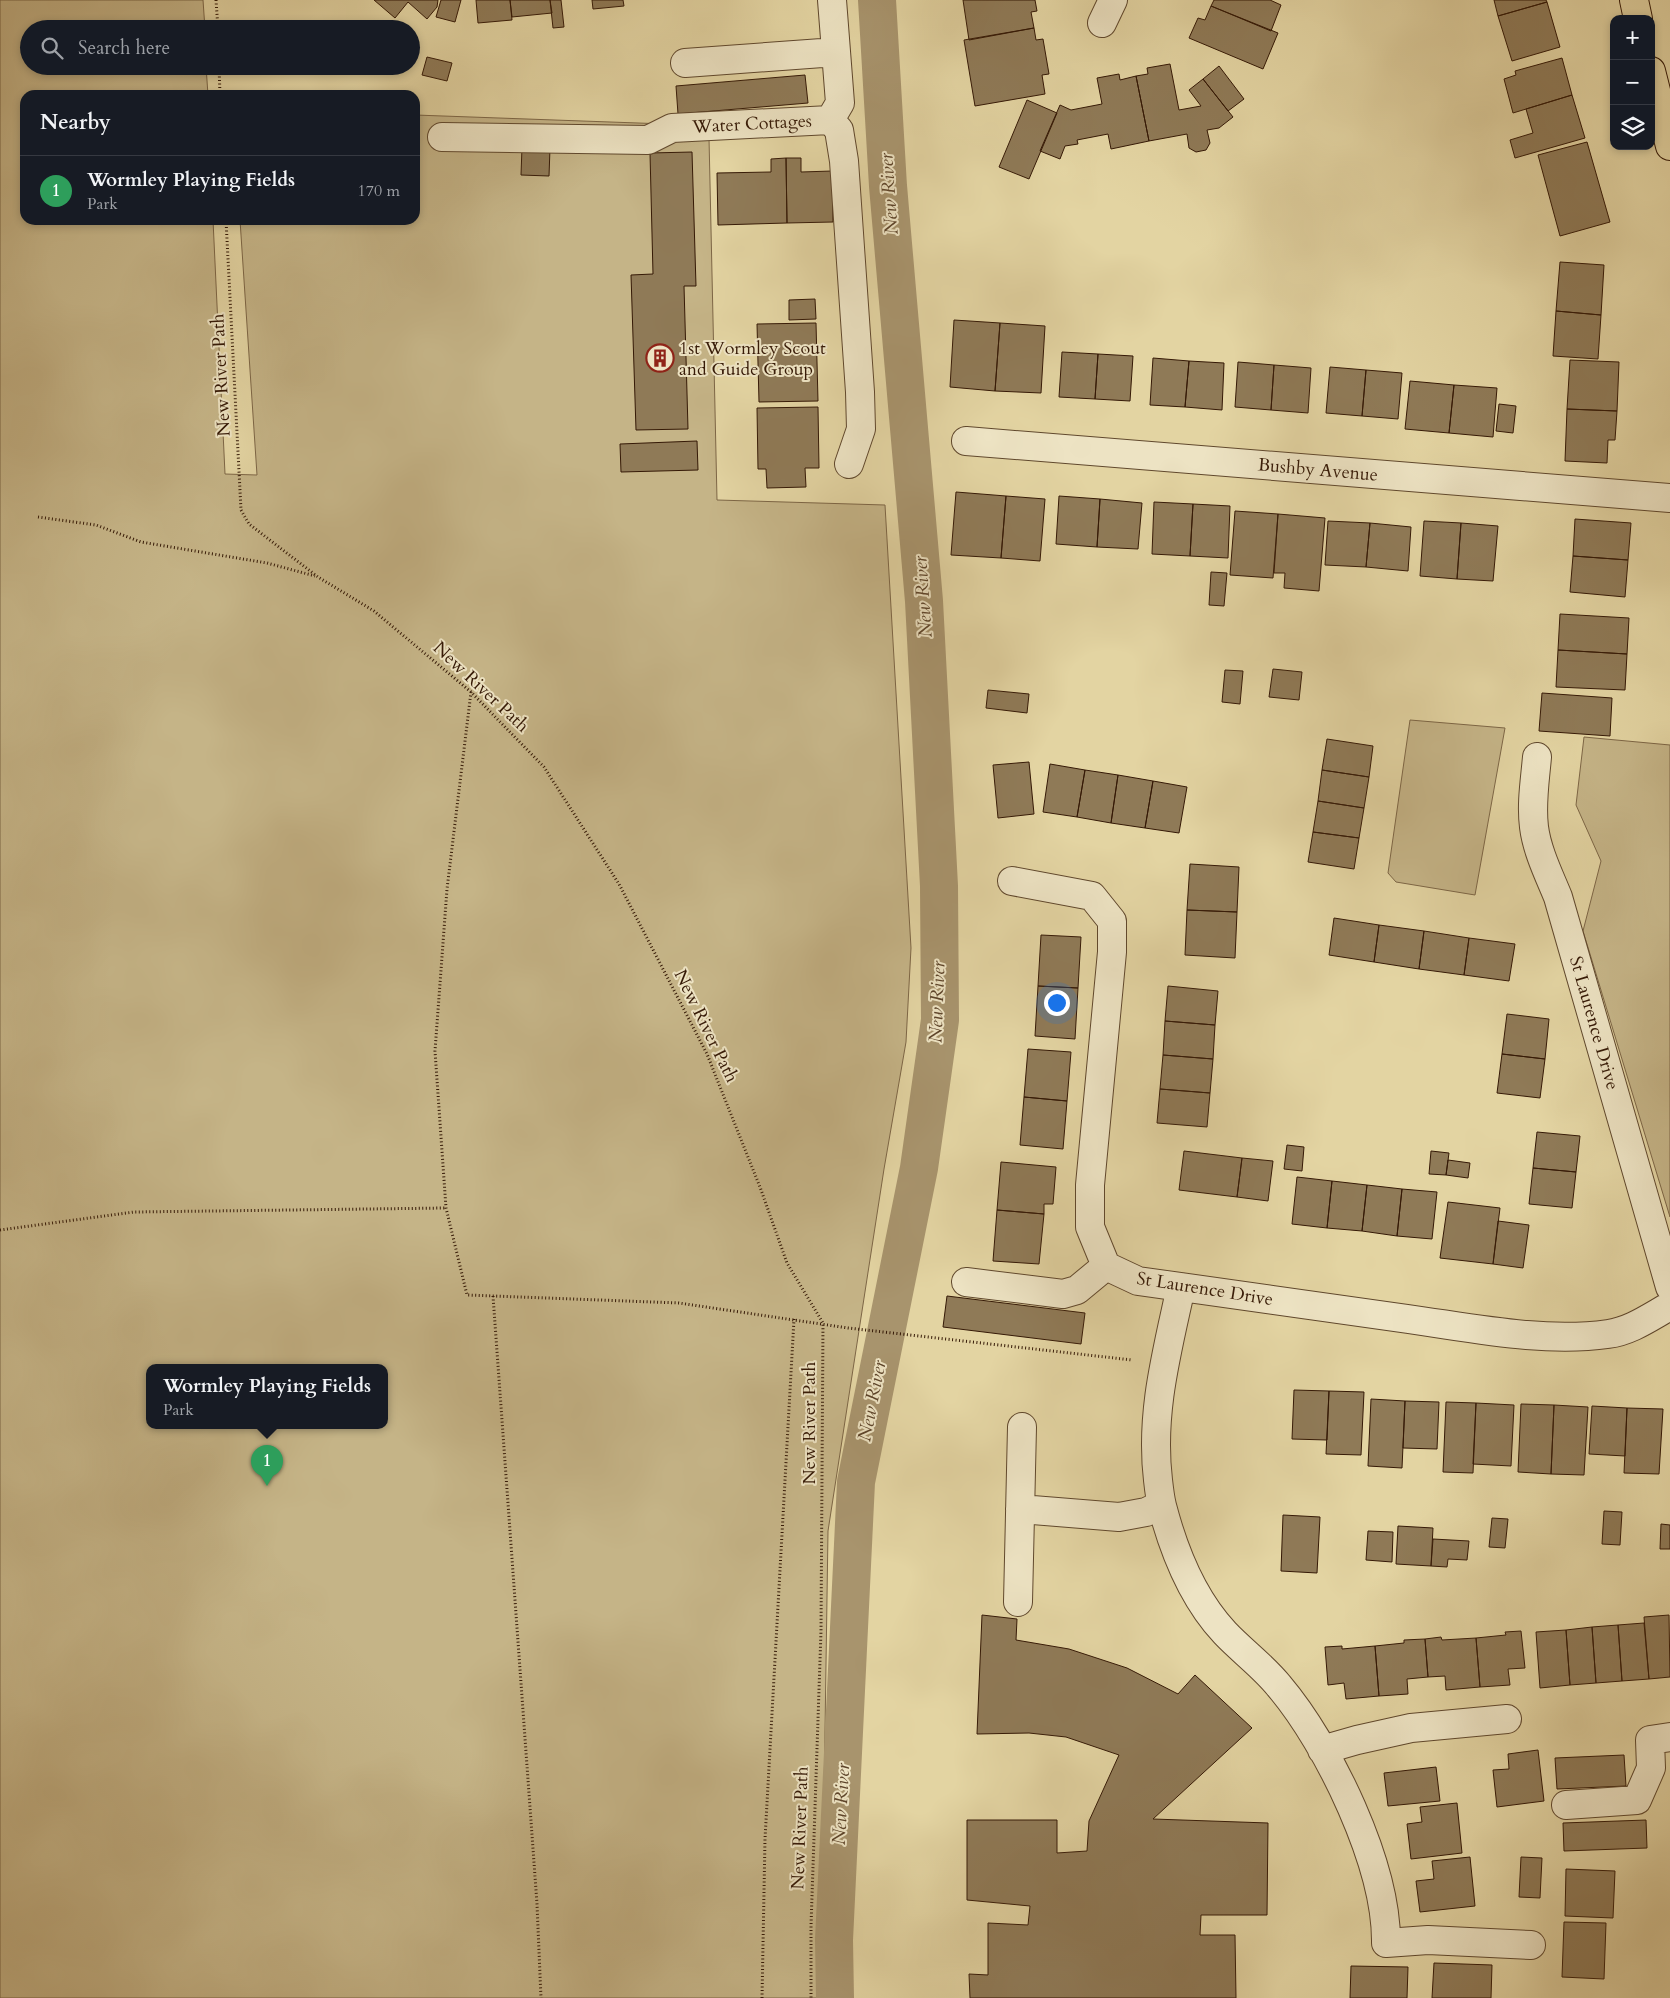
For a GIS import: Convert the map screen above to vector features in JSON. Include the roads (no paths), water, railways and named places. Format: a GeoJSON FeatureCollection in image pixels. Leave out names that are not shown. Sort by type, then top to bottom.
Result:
{"type":"FeatureCollection","features":[{"type":"Feature","properties":{"kind":"main road"},"geometry":{"type":"LineString","coordinates":[[1634,0],[1637,15]]}},
{"type":"Feature","properties":{"kind":"main road"},"geometry":{"type":"LineString","coordinates":[[1655,86],[1670,146]]}},
{"type":"Feature","properties":{"kind":"street","name":"Water Cottages"},"geometry":{"type":"LineString","coordinates":[[442,137],[648,140],[672,128],[830,120],[840,103],[832,0]]}},
{"type":"Feature","properties":{"kind":"street"},"geometry":{"type":"LineString","coordinates":[[685,63],[836,52]]}},
{"type":"Feature","properties":{"kind":"street"},"geometry":{"type":"LineString","coordinates":[[830,120],[839,130],[844,161],[860,392],[861,429],[849,464]]}},
{"type":"Feature","properties":{"kind":"street","name":"Bushby Avenue"},"geometry":{"type":"LineString","coordinates":[[966,441],[1670,498]]}},
{"type":"Feature","properties":{"kind":"street","name":"St Laurence Drive"},"geometry":{"type":"LineString","coordinates":[[1537,758],[1533,796],[1536,837],[1558,897],[1670,1287]]}},
{"type":"Feature","properties":{"kind":"street"},"geometry":{"type":"LineString","coordinates":[[966,1282],[1062,1294],[1077,1290],[1106,1266],[1090,1228],[1090,1185],[1112,952],[1112,921],[1092,896],[1012,881]]}},
{"type":"Feature","properties":{"kind":"street","name":"St Laurence Drive"},"geometry":{"type":"LineString","coordinates":[[1106,1266],[1138,1281],[1529,1335],[1580,1337],[1610,1334],[1634,1327],[1670,1306]]}},
{"type":"Feature","properties":{"kind":"street"},"geometry":{"type":"LineString","coordinates":[[1181,1287],[1158,1398],[1157,1468],[1161,1505],[1194,1592],[1224,1632],[1279,1685],[1322,1750],[1342,1787],[1367,1842],[1386,1918],[1386,1943],[1428,1940],[1531,1946]]}},
{"type":"Feature","properties":{"kind":"street"},"geometry":{"type":"LineString","coordinates":[[1018,1602],[1022,1427]]}},
{"type":"Feature","properties":{"kind":"street"},"geometry":{"type":"LineString","coordinates":[[1020,1509],[1119,1517],[1146,1512],[1161,1505]]}},
{"type":"Feature","properties":{"kind":"street"},"geometry":{"type":"LineString","coordinates":[[1322,1750],[1411,1728],[1507,1720]]}},
{"type":"Feature","properties":{"kind":"street"},"geometry":{"type":"LineString","coordinates":[[1566,1805],[1637,1800],[1651,1768],[1660,1738]]}},
{"type":"Feature","properties":{"kind":"waterway","name":"New River"},"geometry":{"type":"LineString","coordinates":[[835,1998],[834,1940],[856,1482],[919,1168],[940,1020],[939,886],[924,601],[888,186],[877,0]]}},
{"type":"Feature","properties":{"kind":"place","name":"1st Wormley Scout and Guide Group"},"geometry":{"type":"Point","coordinates":[660,358]}},
{"type":"Feature","properties":{"kind":"place","name":"Wormley Playing Fields"},"geometry":{"type":"Point","coordinates":[267,1486]}}]}
